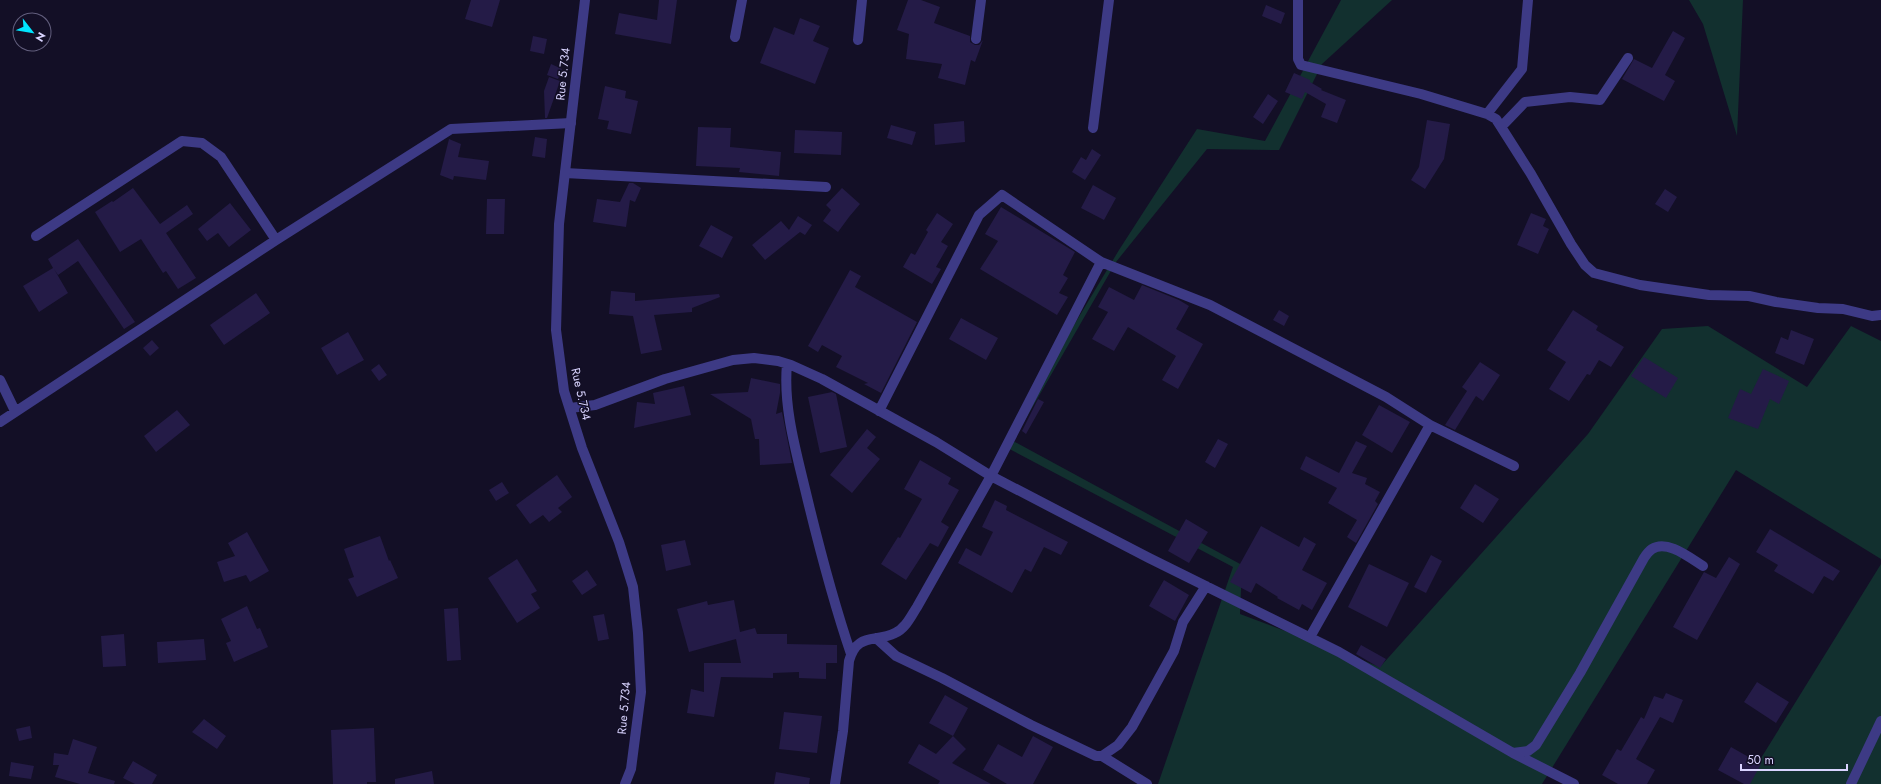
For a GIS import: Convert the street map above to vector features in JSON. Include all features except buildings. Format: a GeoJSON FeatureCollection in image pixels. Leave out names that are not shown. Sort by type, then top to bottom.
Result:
{"type":"FeatureCollection","features":[{"type":"Feature","properties":{"kind":"street","name":"Rue 5.734"},"geometry":{"type":"LineString","coordinates":[[585,0],[559,224],[556,330],[564,391],[582,448],[619,542],[632,586],[638,633],[641,692],[631,769],[625,784]]}},
{"type":"Feature","properties":{"kind":"street"},"geometry":{"type":"LineString","coordinates":[[735,37],[742,0]]}},
{"type":"Feature","properties":{"kind":"street"},"geometry":{"type":"LineString","coordinates":[[858,40],[862,0]]}},
{"type":"Feature","properties":{"kind":"street"},"geometry":{"type":"LineString","coordinates":[[976,39],[981,0]]}},
{"type":"Feature","properties":{"kind":"street"},"geometry":{"type":"LineString","coordinates":[[1093,128],[1108,0]]}},
{"type":"Feature","properties":{"kind":"street"},"geometry":{"type":"LineString","coordinates":[[1298,0],[1298,59],[1301,65],[1421,94],[1488,114],[1496,119],[1531,174],[1570,244],[1585,265],[1594,272],[1640,285],[1709,295],[1749,296],[1776,302],[1818,308],[1843,309],[1872,316],[1881,315]]}},
{"type":"Feature","properties":{"kind":"street"},"geometry":{"type":"LineString","coordinates":[[1488,114],[1522,69],[1528,0]]}},
{"type":"Feature","properties":{"kind":"street"},"geometry":{"type":"LineString","coordinates":[[1501,127],[1525,102],[1570,97],[1600,100],[1628,58]]}},
{"type":"Feature","properties":{"kind":"street"},"geometry":{"type":"LineString","coordinates":[[0,422],[276,240],[451,129],[571,123]]}},
{"type":"Feature","properties":{"kind":"street"},"geometry":{"type":"LineString","coordinates":[[36,236],[182,141],[202,143],[220,157],[276,240]]}},
{"type":"Feature","properties":{"kind":"street"},"geometry":{"type":"LineString","coordinates":[[565,173],[826,187]]}},
{"type":"Feature","properties":{"kind":"street"},"geometry":{"type":"LineString","coordinates":[[879,411],[979,215],[1002,195],[1101,262],[1210,305],[1386,397],[1430,425],[1514,466]]}},
{"type":"Feature","properties":{"kind":"street"},"geometry":{"type":"LineString","coordinates":[[835,784],[843,731],[849,661],[851,654],[861,642],[867,639],[888,636],[905,626],[991,476],[1101,262]]}},
{"type":"Feature","properties":{"kind":"street"},"geometry":{"type":"LineString","coordinates":[[570,408],[595,405],[665,379],[733,360],[754,358],[778,361],[787,364],[822,379],[936,442],[991,476],[1339,652],[1513,753],[1574,784]]}},
{"type":"Feature","properties":{"kind":"street"},"geometry":{"type":"LineString","coordinates":[[787,364],[787,392],[794,443],[814,529],[851,654]]}},
{"type":"Feature","properties":{"kind":"street"},"geometry":{"type":"LineString","coordinates":[[0,380],[15,411]]}},
{"type":"Feature","properties":{"kind":"street"},"geometry":{"type":"LineString","coordinates":[[1310,637],[1430,425]]}},
{"type":"Feature","properties":{"kind":"street"},"geometry":{"type":"LineString","coordinates":[[1513,753],[1528,751],[1536,745],[1580,673],[1644,558],[1651,549],[1660,545],[1670,548],[1703,566]]}},
{"type":"Feature","properties":{"kind":"street"},"geometry":{"type":"LineString","coordinates":[[1102,756],[1118,745],[1132,727],[1174,651],[1183,622],[1206,586]]}},
{"type":"Feature","properties":{"kind":"street"},"geometry":{"type":"LineString","coordinates":[[876,638],[896,656],[1032,725],[1096,756],[1102,756],[1147,784]]}},
{"type":"Feature","properties":{"kind":"street"},"geometry":{"type":"LineString","coordinates":[[1851,784],[1881,721]]}},
{"type":"Feature","properties":{"kind":"green space"},"geometry":{"type":"Polygon","coordinates":[[[1341,0],[1392,0],[1322,64],[1279,150],[1207,149],[1116,262],[1013,441],[1242,565],[1240,614],[1380,667],[1588,434],[1662,329],[1708,326],[1807,387],[1851,326],[1881,341],[1881,559],[1736,470],[1542,784],[1158,784],[1233,567],[1002,445],[1119,250],[1197,129],[1265,141],[1341,0]]]}},
{"type":"Feature","properties":{"kind":"green space"},"geometry":{"type":"Polygon","coordinates":[[[1689,0],[1743,0],[1737,136],[1703,24],[1689,0]]]}},
{"type":"Feature","properties":{"kind":"green space"},"geometry":{"type":"Polygon","coordinates":[[[1881,564],[1881,784],[1745,784],[1881,564]]]}}]}
